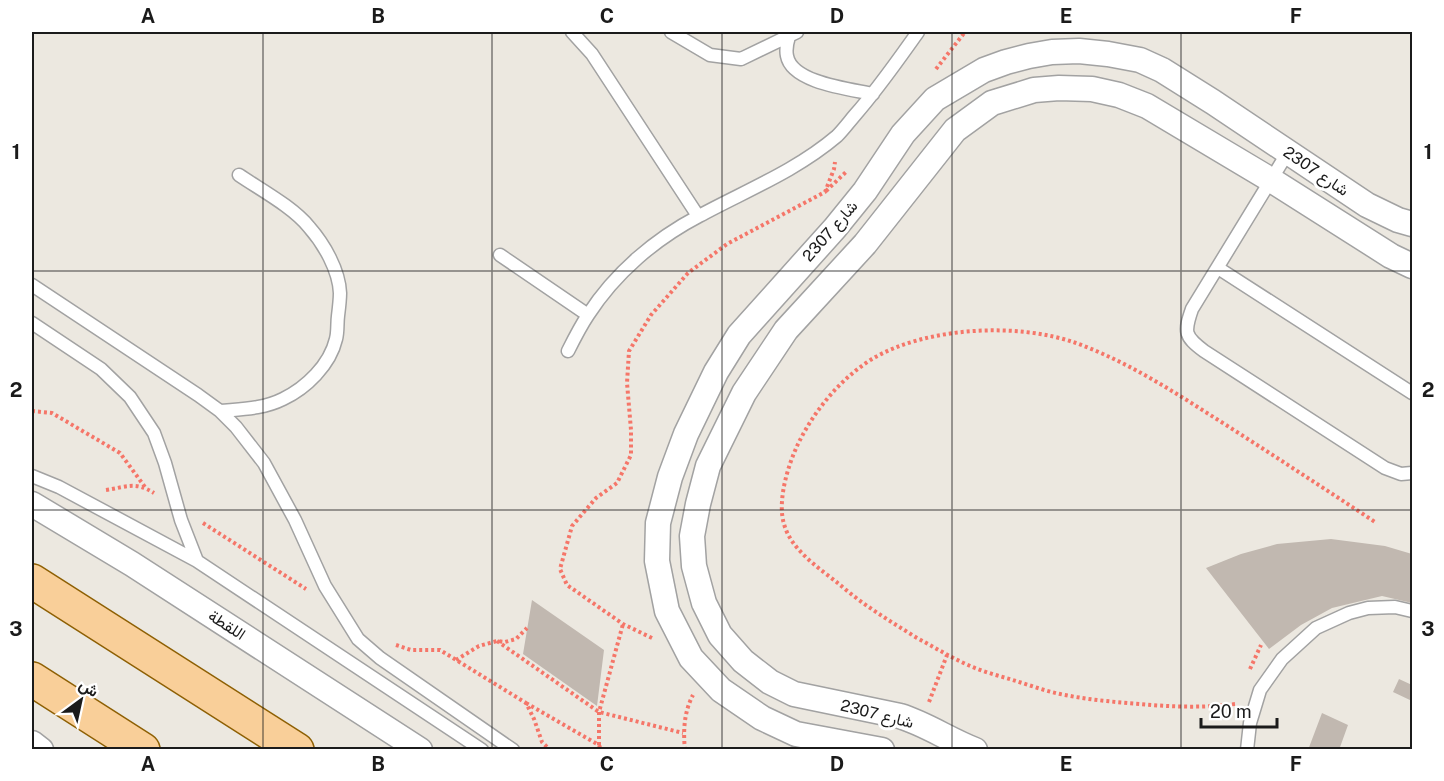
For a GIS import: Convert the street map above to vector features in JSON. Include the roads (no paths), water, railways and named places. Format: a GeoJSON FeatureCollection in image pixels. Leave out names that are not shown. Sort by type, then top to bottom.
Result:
{"type":"FeatureCollection","features":[{"type":"Feature","properties":{"kind":"main road"},"geometry":{"type":"LineString","coordinates":[[32,581],[297,750]]}},
{"type":"Feature","properties":{"kind":"main road"},"geometry":{"type":"LineString","coordinates":[[32,679],[143,750]]}},
{"type":"Feature","properties":{"kind":"street","name":"شارع 2307"},"geometry":{"type":"LineString","coordinates":[[882,750],[796,734],[762,718],[721,690],[698,666],[667,611],[657,561],[658,524],[670,477],[686,434],[716,372],[739,335],[835,228],[865,191],[903,134],[935,99],[984,70],[1029,56],[1079,51],[1140,60],[1162,70],[1213,102],[1367,205],[1398,220],[1413,224]]}},
{"type":"Feature","properties":{"kind":"street","name":"شارع 2307"},"geometry":{"type":"LineString","coordinates":[[975,750],[910,719],[794,694],[770,682],[743,661],[720,635],[704,603],[694,566],[692,536],[708,466],[739,402],[786,330],[865,244],[955,130],[992,103],[1034,90],[1092,89],[1119,95],[1148,105],[1391,256],[1413,266]]}},
{"type":"Feature","properties":{"kind":"street","name":"اللقطة"},"geometry":{"type":"LineString","coordinates":[[32,504],[132,564],[420,750]]}},
{"type":"Feature","properties":{"kind":"street"},"geometry":{"type":"LineString","coordinates":[[32,743],[41,750]]}},
{"type":"Feature","properties":{"kind":"lane"},"geometry":{"type":"LineString","coordinates":[[572,32],[592,54],[698,216]]}},
{"type":"Feature","properties":{"kind":"lane"},"geometry":{"type":"LineString","coordinates":[[671,32],[710,55],[741,59],[790,33]]}},
{"type":"Feature","properties":{"kind":"lane"},"geometry":{"type":"LineString","coordinates":[[568,351],[588,315],[606,291],[648,249],[672,231],[698,216],[789,170],[838,135],[873,94],[918,32]]}},
{"type":"Feature","properties":{"kind":"lane"},"geometry":{"type":"LineString","coordinates":[[790,33],[786,46],[787,57],[791,66],[799,73],[813,80],[873,94]]}},
{"type":"Feature","properties":{"kind":"lane"},"geometry":{"type":"LineString","coordinates":[[1288,152],[1192,309],[1187,322],[1187,332],[1191,342],[1204,351],[1385,468],[1401,474],[1413,473]]}},
{"type":"Feature","properties":{"kind":"lane"},"geometry":{"type":"LineString","coordinates":[[220,411],[269,405],[298,391],[311,380],[330,354],[336,339],[340,291],[329,256],[308,225],[295,213],[239,175]]}},
{"type":"Feature","properties":{"kind":"lane"},"geometry":{"type":"LineString","coordinates":[[500,255],[588,315]]}},
{"type":"Feature","properties":{"kind":"lane"},"geometry":{"type":"LineString","coordinates":[[1218,268],[1413,393]]}},
{"type":"Feature","properties":{"kind":"lane"},"geometry":{"type":"LineString","coordinates":[[32,285],[220,411],[236,427],[264,463],[295,520],[324,585],[358,639],[380,658],[513,750]]}},
{"type":"Feature","properties":{"kind":"lane"},"geometry":{"type":"LineString","coordinates":[[32,323],[101,369],[130,397],[154,433],[197,561]]}},
{"type":"Feature","properties":{"kind":"lane"},"geometry":{"type":"LineString","coordinates":[[32,477],[59,487],[197,561],[482,750]]}},
{"type":"Feature","properties":{"kind":"lane"},"geometry":{"type":"LineString","coordinates":[[1247,750],[1250,723],[1260,690],[1282,659],[1316,628],[1349,613],[1368,608],[1395,607],[1413,611]]}},
{"type":"Feature","properties":{"kind":"lane"},"geometry":{"type":"LineString","coordinates":[[369,675],[380,658]]}}]}
